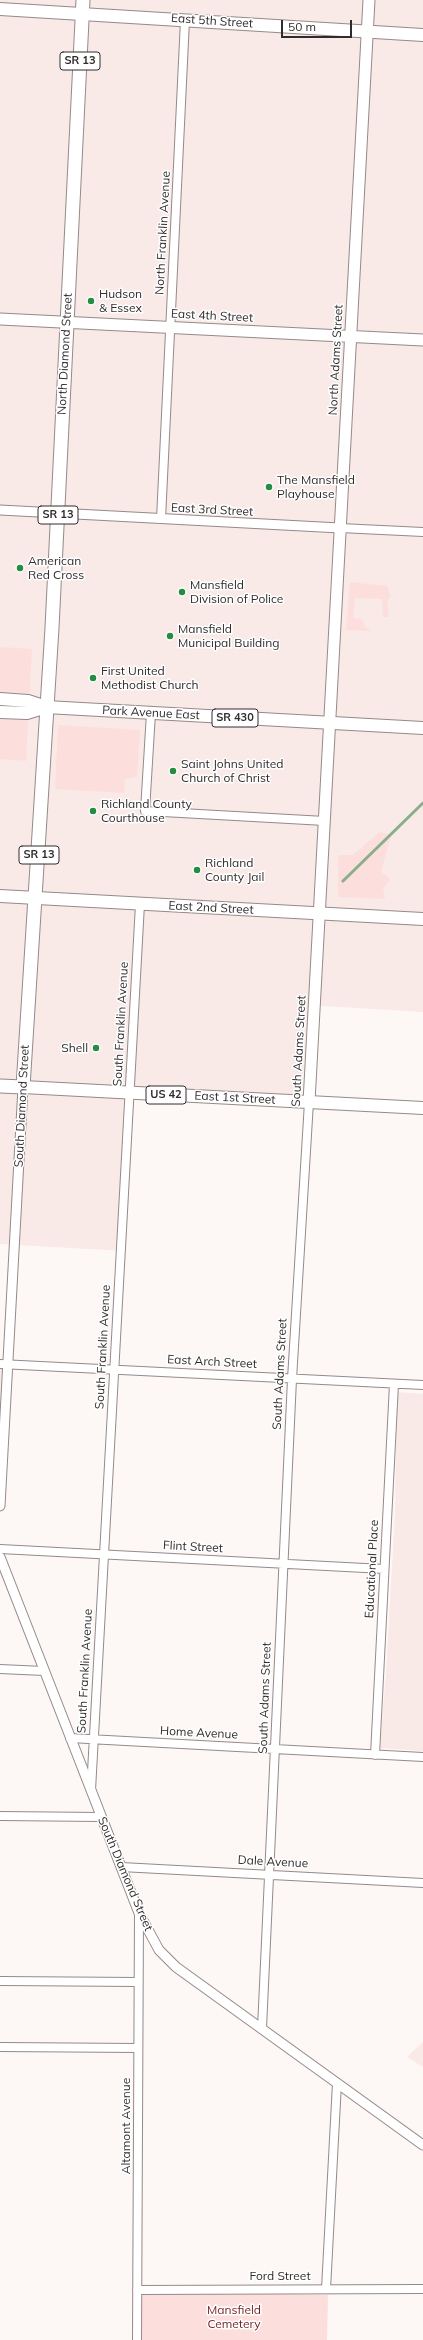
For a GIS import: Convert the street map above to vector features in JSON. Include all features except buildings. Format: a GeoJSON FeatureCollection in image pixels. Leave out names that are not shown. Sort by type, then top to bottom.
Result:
{"type":"FeatureCollection","features":[{"type":"Feature","properties":{"kind":"highway","name":"North Diamond Street"},"geometry":{"type":"LineString","coordinates":[[46,707],[58,514],[83,0]]}},
{"type":"Feature","properties":{"kind":"highway","name":"South Diamond Street"},"geometry":{"type":"LineString","coordinates":[[23,1087],[36,898],[46,707]]}},
{"type":"Feature","properties":{"kind":"highway","name":"East 1st Street"},"geometry":{"type":"LineString","coordinates":[[0,1086],[23,1087]]}},
{"type":"Feature","properties":{"kind":"main road","name":"North Adams Street"},"geometry":{"type":"LineString","coordinates":[[330,722],[369,0]]}},
{"type":"Feature","properties":{"kind":"main road","name":"East 5th Street"},"geometry":{"type":"LineString","coordinates":[[0,9],[423,34]]}},
{"type":"Feature","properties":{"kind":"main road","name":"East 4th Street"},"geometry":{"type":"LineString","coordinates":[[0,319],[423,340]]}},
{"type":"Feature","properties":{"kind":"main road","name":"Park Avenue East"},"geometry":{"type":"LineString","coordinates":[[0,699],[28,701],[46,707],[423,728]]}},
{"type":"Feature","properties":{"kind":"main road","name":"Park Avenue East"},"geometry":{"type":"LineString","coordinates":[[0,712],[27,713],[46,707]]}},
{"type":"Feature","properties":{"kind":"main road","name":"South Adams Street"},"geometry":{"type":"LineString","coordinates":[[309,1102],[330,722]]}},
{"type":"Feature","properties":{"kind":"main road","name":"East 2nd Street"},"geometry":{"type":"LineString","coordinates":[[0,896],[423,919]]}},
{"type":"Feature","properties":{"kind":"main road","name":"East 1st Street"},"geometry":{"type":"LineString","coordinates":[[23,1087],[423,1108]]}},
{"type":"Feature","properties":{"kind":"street","name":"North Franklin Avenue"},"geometry":{"type":"LineString","coordinates":[[161,519],[184,20]]}},
{"type":"Feature","properties":{"kind":"street","name":"East 3rd Street"},"geometry":{"type":"LineString","coordinates":[[0,510],[423,532]]}},
{"type":"Feature","properties":{"kind":"street"},"geometry":{"type":"LineString","coordinates":[[151,713],[145,811],[325,821]]}},
{"type":"Feature","properties":{"kind":"street","name":"South Franklin Avenue"},"geometry":{"type":"LineString","coordinates":[[91,1792],[113,1369],[140,904]]}},
{"type":"Feature","properties":{"kind":"street","name":"South Diamond Street"},"geometry":{"type":"LineString","coordinates":[[0,1506],[4,1364],[23,1087]]}},
{"type":"Feature","properties":{"kind":"street","name":"South Adams Street"},"geometry":{"type":"LineString","coordinates":[[262,2028],[292,1379],[309,1102]]}},
{"type":"Feature","properties":{"kind":"street","name":"East Arch Street"},"geometry":{"type":"LineString","coordinates":[[4,1364],[423,1386]]}},
{"type":"Feature","properties":{"kind":"street","name":"Educational Place"},"geometry":{"type":"LineString","coordinates":[[375,1755],[394,1384]]}},
{"type":"Feature","properties":{"kind":"street","name":"Flint Street"},"geometry":{"type":"LineString","coordinates":[[0,1549],[384,1569]]}},
{"type":"Feature","properties":{"kind":"street","name":"South Diamond Street"},"geometry":{"type":"LineString","coordinates":[[0,1557],[101,1818],[139,1913],[153,1940],[167,1959],[423,2145]]}},
{"type":"Feature","properties":{"kind":"street"},"geometry":{"type":"LineString","coordinates":[[0,1669],[44,1672]]}},
{"type":"Feature","properties":{"kind":"street","name":"Home Avenue"},"geometry":{"type":"LineString","coordinates":[[70,1738],[423,1757]]}},
{"type":"Feature","properties":{"kind":"street"},"geometry":{"type":"LineString","coordinates":[[0,1816],[101,1818]]}},
{"type":"Feature","properties":{"kind":"street","name":"Dale Avenue"},"geometry":{"type":"LineString","coordinates":[[121,1867],[270,1873],[423,1883]]}},
{"type":"Feature","properties":{"kind":"street","name":"Altamont Avenue"},"geometry":{"type":"LineString","coordinates":[[137,2340],[139,1913]]}},
{"type":"Feature","properties":{"kind":"street"},"geometry":{"type":"LineString","coordinates":[[0,1981],[138,1982]]}},
{"type":"Feature","properties":{"kind":"street"},"geometry":{"type":"LineString","coordinates":[[0,2047],[138,2048]]}},
{"type":"Feature","properties":{"kind":"street"},"geometry":{"type":"LineString","coordinates":[[326,2289],[337,2083]]}},
{"type":"Feature","properties":{"kind":"street","name":"Ford Street"},"geometry":{"type":"LineString","coordinates":[[137,2290],[423,2289]]}},
{"type":"Feature","properties":{"kind":"shaded area"},"geometry":{"type":"Polygon","coordinates":[[[0,0],[423,0],[423,1012],[308,1005],[301,1108],[133,1098],[126,1251],[0,1244],[0,0]]]}},
{"type":"Feature","properties":{"kind":"shaded area"},"geometry":{"type":"Polygon","coordinates":[[[0,1367],[6,1368],[0,1480],[0,1367]]]}},
{"type":"Feature","properties":{"kind":"shaded area"},"geometry":{"type":"Polygon","coordinates":[[[397,1392],[423,1394],[423,1751],[380,1748],[395,1514],[397,1392]]]}},
{"type":"Feature","properties":{"kind":"shaded area"},"geometry":{"type":"Polygon","coordinates":[[[423,2042],[423,2067],[407,2057],[423,2042]]]}},
{"type":"Feature","properties":{"kind":"green space"},"geometry":{"type":"Polygon","coordinates":[[[350,582],[387,586],[391,596],[387,601],[389,617],[383,617],[382,599],[355,598],[353,618],[362,619],[365,627],[372,631],[346,630],[350,582]]]}},
{"type":"Feature","properties":{"kind":"green space"},"geometry":{"type":"Polygon","coordinates":[[[0,647],[32,649],[26,761],[0,759],[0,647]]]}},
{"type":"Feature","properties":{"kind":"green space"},"geometry":{"type":"Polygon","coordinates":[[[58,725],[140,730],[137,777],[125,779],[124,793],[55,789],[58,725]]]}},
{"type":"Feature","properties":{"kind":"green space"},"geometry":{"type":"Polygon","coordinates":[[[380,832],[391,835],[381,872],[390,879],[383,889],[385,899],[338,897],[338,855],[353,855],[380,832]]]}},
{"type":"Feature","properties":{"kind":"green space","name":"Mansfield Cemetery"},"geometry":{"type":"Polygon","coordinates":[[[235,2293],[328,2295],[327,2340],[141,2340],[140,2295],[235,2293]]]}},
{"type":"Feature","properties":{"kind":"waterway"},"geometry":{"type":"LineString","coordinates":[[343,881],[423,803]]}},
{"type":"Feature","properties":{"kind":"place","name":"Hudson & Essex"},"geometry":{"type":"Point","coordinates":[91,301]}},
{"type":"Feature","properties":{"kind":"place","name":"The Mansfield Playhouse"},"geometry":{"type":"Point","coordinates":[269,487]}},
{"type":"Feature","properties":{"kind":"place","name":"American Red Cross"},"geometry":{"type":"Point","coordinates":[20,568]}},
{"type":"Feature","properties":{"kind":"place","name":"Mansfield Division of Police"},"geometry":{"type":"Point","coordinates":[182,592]}},
{"type":"Feature","properties":{"kind":"place","name":"Mansfield Municipal Building"},"geometry":{"type":"Point","coordinates":[170,636]}},
{"type":"Feature","properties":{"kind":"place","name":"First United Methodist Church"},"geometry":{"type":"Point","coordinates":[93,678]}},
{"type":"Feature","properties":{"kind":"place","name":"Saint Johns United Church of Christ"},"geometry":{"type":"Point","coordinates":[173,771]}},
{"type":"Feature","properties":{"kind":"place","name":"Richland County Courthouse"},"geometry":{"type":"Point","coordinates":[93,811]}},
{"type":"Feature","properties":{"kind":"place","name":"Richland County Jail"},"geometry":{"type":"Point","coordinates":[197,870]}},
{"type":"Feature","properties":{"kind":"place","name":"Shell"},"geometry":{"type":"Point","coordinates":[96,1048]}}]}
